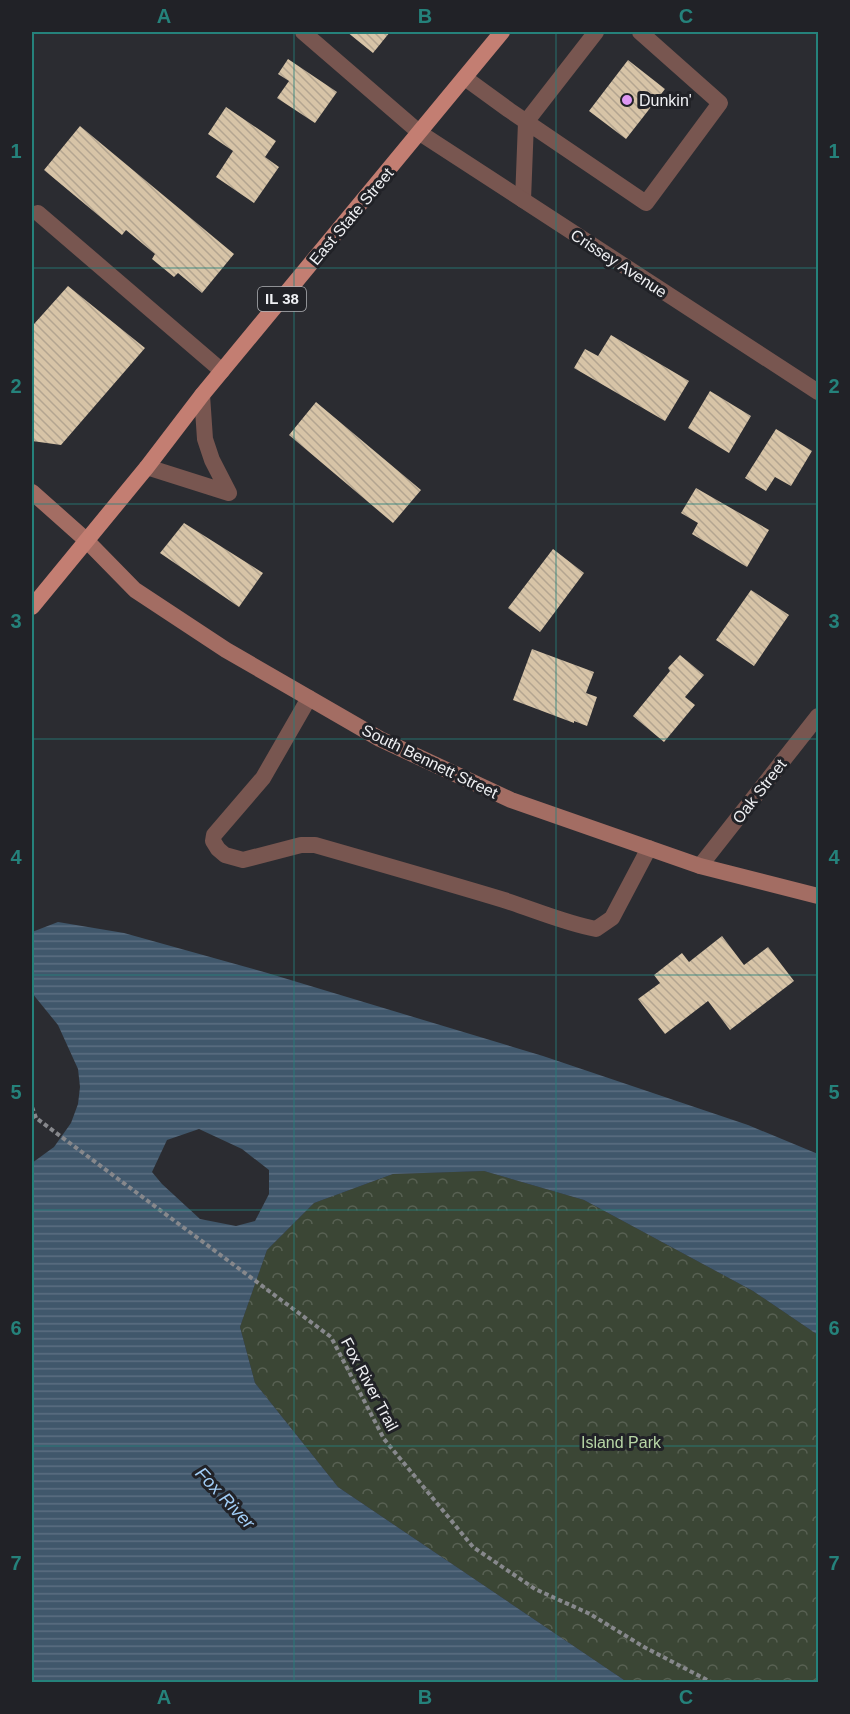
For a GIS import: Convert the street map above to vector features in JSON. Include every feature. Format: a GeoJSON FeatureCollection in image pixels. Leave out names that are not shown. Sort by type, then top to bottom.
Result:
{"type":"FeatureCollection","features":[{"type":"Feature","properties":{"kind":"main road","name":"East State Street"},"geometry":{"type":"LineString","coordinates":[[86,540],[147,467],[202,395],[502,32]]}},
{"type":"Feature","properties":{"kind":"main road","name":"South Bennett Street"},"geometry":{"type":"LineString","coordinates":[[32,492],[86,540],[135,590],[226,650],[380,739],[511,800],[700,866],[819,896]]}},
{"type":"Feature","properties":{"kind":"main road","name":"IL 38"},"geometry":{"type":"LineString","coordinates":[[32,607],[86,540]]}},
{"type":"Feature","properties":{"kind":"street","name":"Crissey Avenue"},"geometry":{"type":"LineString","coordinates":[[303,32],[420,133],[819,392]]}},
{"type":"Feature","properties":{"kind":"street"},"geometry":{"type":"LineString","coordinates":[[523,200],[526,122],[596,32]]}},
{"type":"Feature","properties":{"kind":"street"},"geometry":{"type":"LineString","coordinates":[[465,78],[646,203],[720,104],[640,32]]}},
{"type":"Feature","properties":{"kind":"street"},"geometry":{"type":"LineString","coordinates":[[38,213],[222,371]]}},
{"type":"Feature","properties":{"kind":"street"},"geometry":{"type":"LineString","coordinates":[[147,467],[229,493],[212,460],[205,439],[202,395]]}},
{"type":"Feature","properties":{"kind":"street"},"geometry":{"type":"LineString","coordinates":[[309,698],[263,778],[214,835],[213,841],[225,855],[243,860],[293,847],[315,845],[430,877],[579,926],[596,929],[612,918],[649,848]]}},
{"type":"Feature","properties":{"kind":"street","name":"Oak Street"},"geometry":{"type":"LineString","coordinates":[[700,866],[819,716]]}},
{"type":"Feature","properties":{"kind":"path"},"geometry":{"type":"LineString","coordinates":[[32,1107],[34,1116]]}},
{"type":"Feature","properties":{"kind":"path","name":"Fox River Trail"},"geometry":{"type":"LineString","coordinates":[[34,1116],[331,1337],[384,1439],[473,1547],[535,1589],[590,1614],[644,1647],[711,1683]]}},
{"type":"Feature","properties":{"kind":"green space","name":"Island Park"},"geometry":{"type":"Polygon","coordinates":[[[484,1171],[584,1200],[753,1291],[818,1335],[818,1682],[627,1682],[338,1487],[255,1383],[240,1327],[267,1250],[314,1203],[393,1174],[484,1171]]]}},
{"type":"Feature","properties":{"kind":"water","name":"Fox River"},"geometry":{"type":"Polygon","coordinates":[[[58,922],[124,933],[264,972],[543,1056],[748,1125],[818,1154],[818,1335],[753,1291],[584,1200],[484,1171],[393,1174],[314,1203],[267,1250],[240,1327],[255,1383],[338,1487],[627,1682],[32,1682],[32,1163],[54,1147],[71,1123],[78,1104],[80,1087],[78,1069],[58,1025],[32,993],[32,932],[58,922]],[[199,1129],[167,1140],[152,1172],[200,1219],[236,1226],[255,1221],[269,1194],[269,1170],[242,1149],[199,1129]]]}},
{"type":"Feature","properties":{"kind":"building"},"geometry":{"type":"Polygon","coordinates":[[[347,32],[390,32],[373,53],[347,32]]]}},
{"type":"Feature","properties":{"kind":"building"},"geometry":{"type":"Polygon","coordinates":[[[288,59],[337,92],[315,123],[277,98],[289,81],[278,74],[288,59]]]}},
{"type":"Feature","properties":{"kind":"building","name":"Dunkin'"},"geometry":{"type":"Polygon","coordinates":[[[628,60],[665,89],[626,139],[589,111],[628,60]]]}},
{"type":"Feature","properties":{"kind":"building"},"geometry":{"type":"Polygon","coordinates":[[[226,107],[276,141],[265,157],[279,167],[254,203],[216,177],[233,151],[208,134],[226,107]]]}},
{"type":"Feature","properties":{"kind":"building"},"geometry":{"type":"Polygon","coordinates":[[[80,126],[234,254],[202,293],[178,273],[174,277],[152,259],[155,254],[126,230],[122,235],[44,170],[80,126]]]}},
{"type":"Feature","properties":{"kind":"building"},"geometry":{"type":"Polygon","coordinates":[[[68,286],[145,348],[61,445],[32,441],[32,322],[34,324],[68,286]]]}},
{"type":"Feature","properties":{"kind":"building"},"geometry":{"type":"Polygon","coordinates":[[[611,335],[689,381],[665,421],[574,368],[585,349],[598,356],[611,335]]]}},
{"type":"Feature","properties":{"kind":"building"},"geometry":{"type":"Polygon","coordinates":[[[710,391],[751,416],[729,453],[688,428],[710,391]]]}},
{"type":"Feature","properties":{"kind":"building"},"geometry":{"type":"Polygon","coordinates":[[[316,402],[421,490],[393,523],[289,435],[316,402]]]}},
{"type":"Feature","properties":{"kind":"building"},"geometry":{"type":"Polygon","coordinates":[[[776,429],[812,451],[791,486],[775,477],[766,491],[745,478],[776,429]]]}},
{"type":"Feature","properties":{"kind":"building"},"geometry":{"type":"Polygon","coordinates":[[[696,488],[769,530],[747,567],[692,534],[698,523],[681,513],[696,488]]]}},
{"type":"Feature","properties":{"kind":"building"},"geometry":{"type":"Polygon","coordinates":[[[184,523],[263,573],[239,607],[160,553],[184,523]]]}},
{"type":"Feature","properties":{"kind":"building"},"geometry":{"type":"Polygon","coordinates":[[[553,549],[584,573],[540,632],[508,608],[553,549]]]}},
{"type":"Feature","properties":{"kind":"building"},"geometry":{"type":"Polygon","coordinates":[[[751,590],[789,615],[754,666],[716,640],[751,590]]]}},
{"type":"Feature","properties":{"kind":"building"},"geometry":{"type":"Polygon","coordinates":[[[532,649],[594,672],[586,693],[597,697],[587,726],[513,700],[532,649]]]}},
{"type":"Feature","properties":{"kind":"building"},"geometry":{"type":"Polygon","coordinates":[[[680,655],[704,675],[685,697],[695,705],[664,742],[633,716],[670,671],[668,668],[680,655]]]}},
{"type":"Feature","properties":{"kind":"building"},"geometry":{"type":"Polygon","coordinates":[[[722,936],[744,965],[768,947],[794,981],[730,1030],[708,1001],[665,1034],[638,999],[660,983],[654,975],[682,953],[689,962],[722,936]]]}},
{"type":"Feature","properties":{"kind":"place","name":"Dunkin'"},"geometry":{"type":"Point","coordinates":[627,100]}}]}
